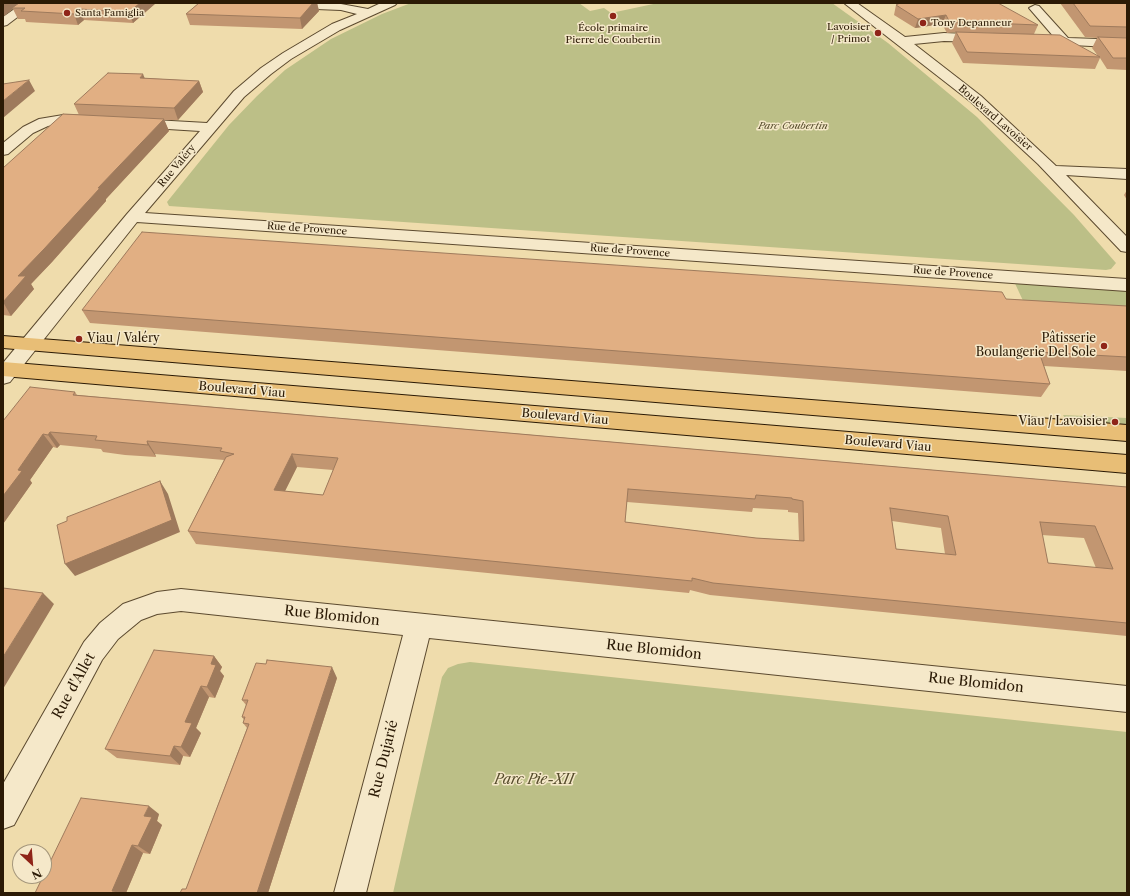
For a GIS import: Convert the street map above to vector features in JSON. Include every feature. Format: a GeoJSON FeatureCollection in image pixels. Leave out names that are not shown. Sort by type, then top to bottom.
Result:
{"type":"FeatureCollection","features":[{"type":"Feature","properties":{"kind":"main road"},"geometry":{"type":"LineString","coordinates":[[3,342],[1127,434]]}},
{"type":"Feature","properties":{"kind":"main road","name":"Boulevard Viau"},"geometry":{"type":"LineString","coordinates":[[5,372],[1127,464]]}},
{"type":"Feature","properties":{"kind":"street"},"geometry":{"type":"LineString","coordinates":[[3,22],[30,3]]}},
{"type":"Feature","properties":{"kind":"street"},"geometry":{"type":"LineString","coordinates":[[243,3],[341,7],[367,12]]}},
{"type":"Feature","properties":{"kind":"street","name":"Rue Valéry"},"geometry":{"type":"LineString","coordinates":[[5,372],[209,127],[240,94],[282,59],[314,39],[367,12],[391,3]]}},
{"type":"Feature","properties":{"kind":"street","name":"Boulevard Lavoisier"},"geometry":{"type":"LineString","coordinates":[[850,3],[903,41],[976,99],[1053,170],[1127,247]]}},
{"type":"Feature","properties":{"kind":"street"},"geometry":{"type":"LineString","coordinates":[[1035,8],[1064,41]]}},
{"type":"Feature","properties":{"kind":"street"},"geometry":{"type":"LineString","coordinates":[[903,41],[944,37],[995,38]]}},
{"type":"Feature","properties":{"kind":"street"},"geometry":{"type":"LineString","coordinates":[[1025,39],[1127,44]]}},
{"type":"Feature","properties":{"kind":"street"},"geometry":{"type":"LineString","coordinates":[[3,151],[28,130],[44,122],[63,119],[102,121]]}},
{"type":"Feature","properties":{"kind":"street"},"geometry":{"type":"LineString","coordinates":[[125,122],[209,127]]}},
{"type":"Feature","properties":{"kind":"street"},"geometry":{"type":"LineString","coordinates":[[1053,170],[1127,174]]}},
{"type":"Feature","properties":{"kind":"street","name":"Rue de Provence"},"geometry":{"type":"LineString","coordinates":[[133,217],[1127,285]]}},
{"type":"Feature","properties":{"kind":"street","name":"Rue Blomidon"},"geometry":{"type":"LineString","coordinates":[[181,600],[1127,699]]}},
{"type":"Feature","properties":{"kind":"street","name":"Rue d'Allet"},"geometry":{"type":"LineString","coordinates":[[3,814],[93,651],[109,631],[132,612],[157,603],[181,600]]}},
{"type":"Feature","properties":{"kind":"street","name":"Rue Dujarié"},"geometry":{"type":"LineString","coordinates":[[350,893],[419,626]]}},
{"type":"Feature","properties":{"kind":"green space","name":"Parc Coubertin"},"geometry":{"type":"Polygon","coordinates":[[[411,3],[579,3],[590,11],[604,8],[611,13],[658,3],[832,3],[888,43],[977,117],[1074,215],[1116,263],[1111,269],[1106,270],[169,206],[167,202],[229,125],[285,70],[331,39],[382,14],[411,3]]]}},
{"type":"Feature","properties":{"kind":"green space"},"geometry":{"type":"Polygon","coordinates":[[[1012,277],[1127,285],[1127,311],[1025,305],[1012,277]]]}},
{"type":"Feature","properties":{"kind":"green space"},"geometry":{"type":"Polygon","coordinates":[[[1063,415],[1127,418],[1127,433],[1073,429],[1063,415]]]}},
{"type":"Feature","properties":{"kind":"green space","name":"Parc Pie-XII"},"geometry":{"type":"Polygon","coordinates":[[[470,662],[1127,732],[1127,893],[393,893],[442,677],[448,668],[458,664],[470,662]]]}},
{"type":"Feature","properties":{"kind":"building"},"geometry":{"type":"Polygon","coordinates":[[[19,3],[140,3],[129,12],[79,9],[74,14],[21,11],[25,8],[12,8],[19,3]]]}},
{"type":"Feature","properties":{"kind":"building"},"geometry":{"type":"Polygon","coordinates":[[[199,3],[313,3],[300,18],[186,14],[199,3]]]}},
{"type":"Feature","properties":{"kind":"building"},"geometry":{"type":"Polygon","coordinates":[[[900,3],[998,3],[1038,25],[965,22],[950,23],[946,15],[918,19],[896,5],[900,3]]]}},
{"type":"Feature","properties":{"kind":"building"},"geometry":{"type":"Polygon","coordinates":[[[1073,3],[1127,3],[1127,27],[1090,26],[1073,3]]]}},
{"type":"Feature","properties":{"kind":"building"},"geometry":{"type":"Polygon","coordinates":[[[956,32],[1060,35],[1100,57],[967,52],[956,32]]]}},
{"type":"Feature","properties":{"kind":"building"},"geometry":{"type":"Polygon","coordinates":[[[1098,37],[1127,38],[1127,58],[1113,58],[1098,37]]]}},
{"type":"Feature","properties":{"kind":"building"},"geometry":{"type":"Polygon","coordinates":[[[108,73],[143,74],[140,78],[199,81],[174,108],[74,104],[108,73]]]}},
{"type":"Feature","properties":{"kind":"building"},"geometry":{"type":"Polygon","coordinates":[[[29,80],[3,101],[3,84],[29,80]]]}},
{"type":"Feature","properties":{"kind":"building"},"geometry":{"type":"Polygon","coordinates":[[[63,114],[164,119],[98,188],[100,188],[18,276],[26,276],[3,302],[3,168],[63,114]]]}},
{"type":"Feature","properties":{"kind":"building"},"geometry":{"type":"Polygon","coordinates":[[[142,232],[1002,292],[1006,299],[1127,306],[1127,357],[1039,352],[1050,384],[82,310],[142,232]]]}},
{"type":"Feature","properties":{"kind":"building"},"geometry":{"type":"Polygon","coordinates":[[[30,387],[75,392],[73,395],[1127,487],[1127,623],[713,583],[692,578],[692,581],[188,531],[226,457],[234,454],[220,451],[222,448],[147,441],[148,445],[95,440],[97,436],[50,432],[48,435],[43,434],[18,470],[22,471],[3,496],[3,421],[30,387]],[[292,454],[274,490],[323,495],[338,458],[292,454]],[[628,489],[625,522],[756,538],[804,541],[803,501],[792,498],[756,495],[755,499],[628,489]],[[890,508],[896,549],[956,555],[948,516],[890,508]],[[1040,522],[1048,563],[1113,569],[1095,526],[1040,522]]]}},
{"type":"Feature","properties":{"kind":"building"},"geometry":{"type":"Polygon","coordinates":[[[160,481],[172,520],[65,564],[57,525],[67,521],[67,517],[160,481]]]}},
{"type":"Feature","properties":{"kind":"building"},"geometry":{"type":"Polygon","coordinates":[[[3,588],[43,593],[3,657],[3,588]]]}},
{"type":"Feature","properties":{"kind":"building"},"geometry":{"type":"Polygon","coordinates":[[[154,650],[214,656],[211,664],[216,665],[207,687],[201,686],[185,722],[192,723],[181,747],[174,746],[170,756],[105,749],[154,650]]]}},
{"type":"Feature","properties":{"kind":"building"},"geometry":{"type":"Polygon","coordinates":[[[267,660],[332,667],[257,893],[180,893],[182,889],[186,889],[249,724],[243,723],[245,717],[242,717],[248,700],[242,700],[256,663],[266,664],[267,660]]]}},
{"type":"Feature","properties":{"kind":"building"},"geometry":{"type":"Polygon","coordinates":[[[81,798],[149,806],[144,816],[152,817],[138,846],[132,845],[112,891],[120,892],[119,893],[35,893],[39,884],[52,884],[52,858],[81,798]]]}},
{"type":"Feature","properties":{"kind":"place","name":"Santa Famiglia"},"geometry":{"type":"Point","coordinates":[67,13]}},
{"type":"Feature","properties":{"kind":"place","name":"École primaire Pierre de Coubertin"},"geometry":{"type":"Point","coordinates":[613,16]}},
{"type":"Feature","properties":{"kind":"place","name":"Tony Depanneur"},"geometry":{"type":"Point","coordinates":[923,23]}},
{"type":"Feature","properties":{"kind":"place","name":"Lavoisier / Primot"},"geometry":{"type":"Point","coordinates":[878,33]}},
{"type":"Feature","properties":{"kind":"place","name":"Viau / Valéry"},"geometry":{"type":"Point","coordinates":[79,339]}},
{"type":"Feature","properties":{"kind":"place","name":"Pâtisserie Boulangerie Del Sole"},"geometry":{"type":"Point","coordinates":[1104,346]}},
{"type":"Feature","properties":{"kind":"place","name":"Viau / Lavoisier"},"geometry":{"type":"Point","coordinates":[1115,422]}}]}
